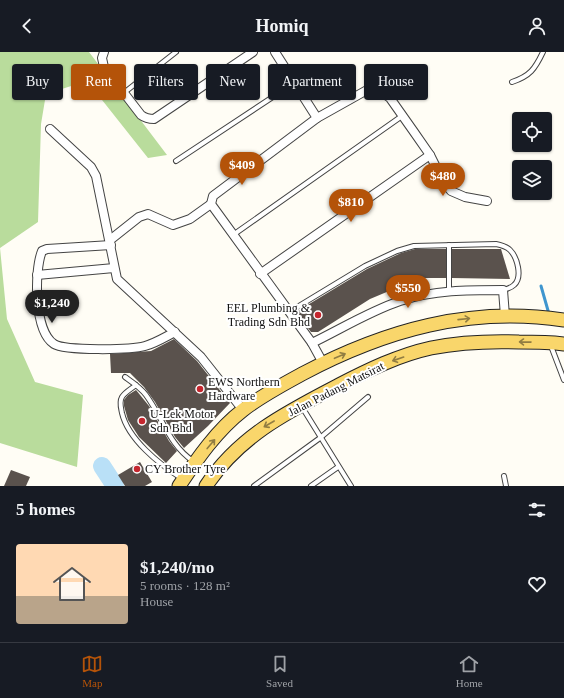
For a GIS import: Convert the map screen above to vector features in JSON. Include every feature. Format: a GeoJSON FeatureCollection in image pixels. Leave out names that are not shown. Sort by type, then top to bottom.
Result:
{"type":"FeatureCollection","features":[{"type":"Feature","properties":{"kind":"main road"},"geometry":{"type":"LineString","coordinates":[[181,483],[195,462],[223,428],[243,410],[272,390],[323,363],[382,337],[452,320],[505,316],[564,320]]}},
{"type":"Feature","properties":{"kind":"main road","name":"Jalan Padang Matsirat"},"geometry":{"type":"LineString","coordinates":[[206,486],[215,472],[236,448],[262,427],[300,405],[376,367],[430,348],[462,342],[549,342],[564,344]]}},
{"type":"Feature","properties":{"kind":"street"},"geometry":{"type":"LineString","coordinates":[[103,64],[102,58],[104,52]]}},
{"type":"Feature","properties":{"kind":"street"},"geometry":{"type":"LineString","coordinates":[[126,93],[141,115],[154,120],[253,52]]}},
{"type":"Feature","properties":{"kind":"street"},"geometry":{"type":"LineString","coordinates":[[276,52],[283,64]]}},
{"type":"Feature","properties":{"kind":"street"},"geometry":{"type":"LineString","coordinates":[[175,332],[155,343],[128,348],[66,348],[55,345],[48,339],[40,319],[37,275],[42,251],[47,249],[110,242],[139,216],[148,214],[173,225],[190,219],[211,204],[213,196],[317,118],[367,90],[380,91],[390,98],[430,155],[443,182],[451,191],[464,197],[487,201]]}},
{"type":"Feature","properties":{"kind":"street"},"geometry":{"type":"LineString","coordinates":[[305,100],[317,118]]}},
{"type":"Feature","properties":{"kind":"street"},"geometry":{"type":"LineString","coordinates":[[50,129],[94,171],[110,242],[114,268],[119,283],[202,357],[243,410]]}},
{"type":"Feature","properties":{"kind":"street"},"geometry":{"type":"LineString","coordinates":[[260,274],[430,155]]}},
{"type":"Feature","properties":{"kind":"street"},"geometry":{"type":"LineString","coordinates":[[211,204],[260,274],[312,344],[323,363]]}},
{"type":"Feature","properties":{"kind":"street"},"geometry":{"type":"LineString","coordinates":[[37,275],[114,268]]}},
{"type":"Feature","properties":{"kind":"street"},"geometry":{"type":"LineString","coordinates":[[312,344],[399,301],[426,294],[503,290],[505,316]]}},
{"type":"Feature","properties":{"kind":"lane"},"geometry":{"type":"LineString","coordinates":[[126,91],[176,52]]}},
{"type":"Feature","properties":{"kind":"lane"},"geometry":{"type":"LineString","coordinates":[[512,82],[525,78],[534,69],[543,52]]}},
{"type":"Feature","properties":{"kind":"lane"},"geometry":{"type":"LineString","coordinates":[[176,161],[268,100]]}},
{"type":"Feature","properties":{"kind":"lane"},"geometry":{"type":"LineString","coordinates":[[233,235],[402,116]]}},
{"type":"Feature","properties":{"kind":"lane"},"geometry":{"type":"LineString","coordinates":[[289,312],[365,266],[385,256],[414,246],[496,244],[504,246],[510,250],[516,260],[518,280],[514,285],[503,290]]}},
{"type":"Feature","properties":{"kind":"lane"},"geometry":{"type":"LineString","coordinates":[[449,245],[449,292]]}},
{"type":"Feature","properties":{"kind":"lane"},"geometry":{"type":"LineString","coordinates":[[549,342],[564,380]]}},
{"type":"Feature","properties":{"kind":"lane"},"geometry":{"type":"LineString","coordinates":[[125,377],[145,394],[154,407],[174,444],[184,455],[195,462]]}},
{"type":"Feature","properties":{"kind":"lane"},"geometry":{"type":"LineString","coordinates":[[136,385],[124,395],[121,401],[124,420],[129,431],[181,483]]}},
{"type":"Feature","properties":{"kind":"lane"},"geometry":{"type":"LineString","coordinates":[[254,486],[320,438],[368,397]]}},
{"type":"Feature","properties":{"kind":"lane"},"geometry":{"type":"LineString","coordinates":[[300,405],[350,486]]}},
{"type":"Feature","properties":{"kind":"lane"},"geometry":{"type":"LineString","coordinates":[[311,486],[338,467]]}},
{"type":"Feature","properties":{"kind":"lane"},"geometry":{"type":"LineString","coordinates":[[504,476],[506,486]]}},
{"type":"Feature","properties":{"kind":"green space"},"geometry":{"type":"Polygon","coordinates":[[[0,52],[89,52],[98,64],[71,64],[71,86],[63,89],[63,64],[12,64],[12,100],[45,100],[41,124],[38,222],[0,248],[0,52]]]}},
{"type":"Feature","properties":{"kind":"green space"},"geometry":{"type":"Polygon","coordinates":[[[102,100],[125,100],[167,155],[148,158],[102,100]]]}},
{"type":"Feature","properties":{"kind":"green space"},"geometry":{"type":"Polygon","coordinates":[[[0,248],[7,319],[35,382],[83,395],[77,467],[0,443],[0,248]]]}},
{"type":"Feature","properties":{"kind":"building"},"geometry":{"type":"Polygon","coordinates":[[[415,249],[446,249],[446,278],[420,278],[370,299],[318,332],[311,332],[296,312],[367,269],[401,253],[415,249]]]}},
{"type":"Feature","properties":{"kind":"building"},"geometry":{"type":"Polygon","coordinates":[[[452,249],[501,249],[510,279],[452,278],[452,249]]]}},
{"type":"Feature","properties":{"kind":"building"},"geometry":{"type":"Polygon","coordinates":[[[174,339],[197,361],[230,403],[184,448],[175,437],[155,402],[144,387],[130,373],[111,373],[110,354],[151,351],[174,339]]]}},
{"type":"Feature","properties":{"kind":"building","name":"U-Lek Motor Sdn Bhd"},"geometry":{"type":"Polygon","coordinates":[[[136,390],[149,406],[169,441],[177,451],[166,463],[139,437],[128,420],[124,400],[128,395],[136,390]]]}},
{"type":"Feature","properties":{"kind":"building","name":"CY Brother Tyre"},"geometry":{"type":"Polygon","coordinates":[[[140,462],[152,482],[145,486],[125,486],[118,475],[140,462]]]}},
{"type":"Feature","properties":{"kind":"building"},"geometry":{"type":"Polygon","coordinates":[[[11,470],[30,477],[26,486],[4,486],[11,470]]]}},
{"type":"Feature","properties":{"kind":"waterway"},"geometry":{"type":"LineString","coordinates":[[541,286],[549,314]]}},
{"type":"Feature","properties":{"kind":"waterway"},"geometry":{"type":"LineString","coordinates":[[102,466],[115,486]]}},
{"type":"Feature","properties":{"kind":"place","name":"EEL Plumbing & Trading Sdn Bhd"},"geometry":{"type":"Point","coordinates":[318,315]}},
{"type":"Feature","properties":{"kind":"place","name":"EWS Northern Hardware"},"geometry":{"type":"Point","coordinates":[200,389]}},
{"type":"Feature","properties":{"kind":"place","name":"U-Lek Motor Sdn Bhd"},"geometry":{"type":"Point","coordinates":[142,421]}},
{"type":"Feature","properties":{"kind":"place","name":"CY Brother Tyre"},"geometry":{"type":"Point","coordinates":[137,469]}}]}
